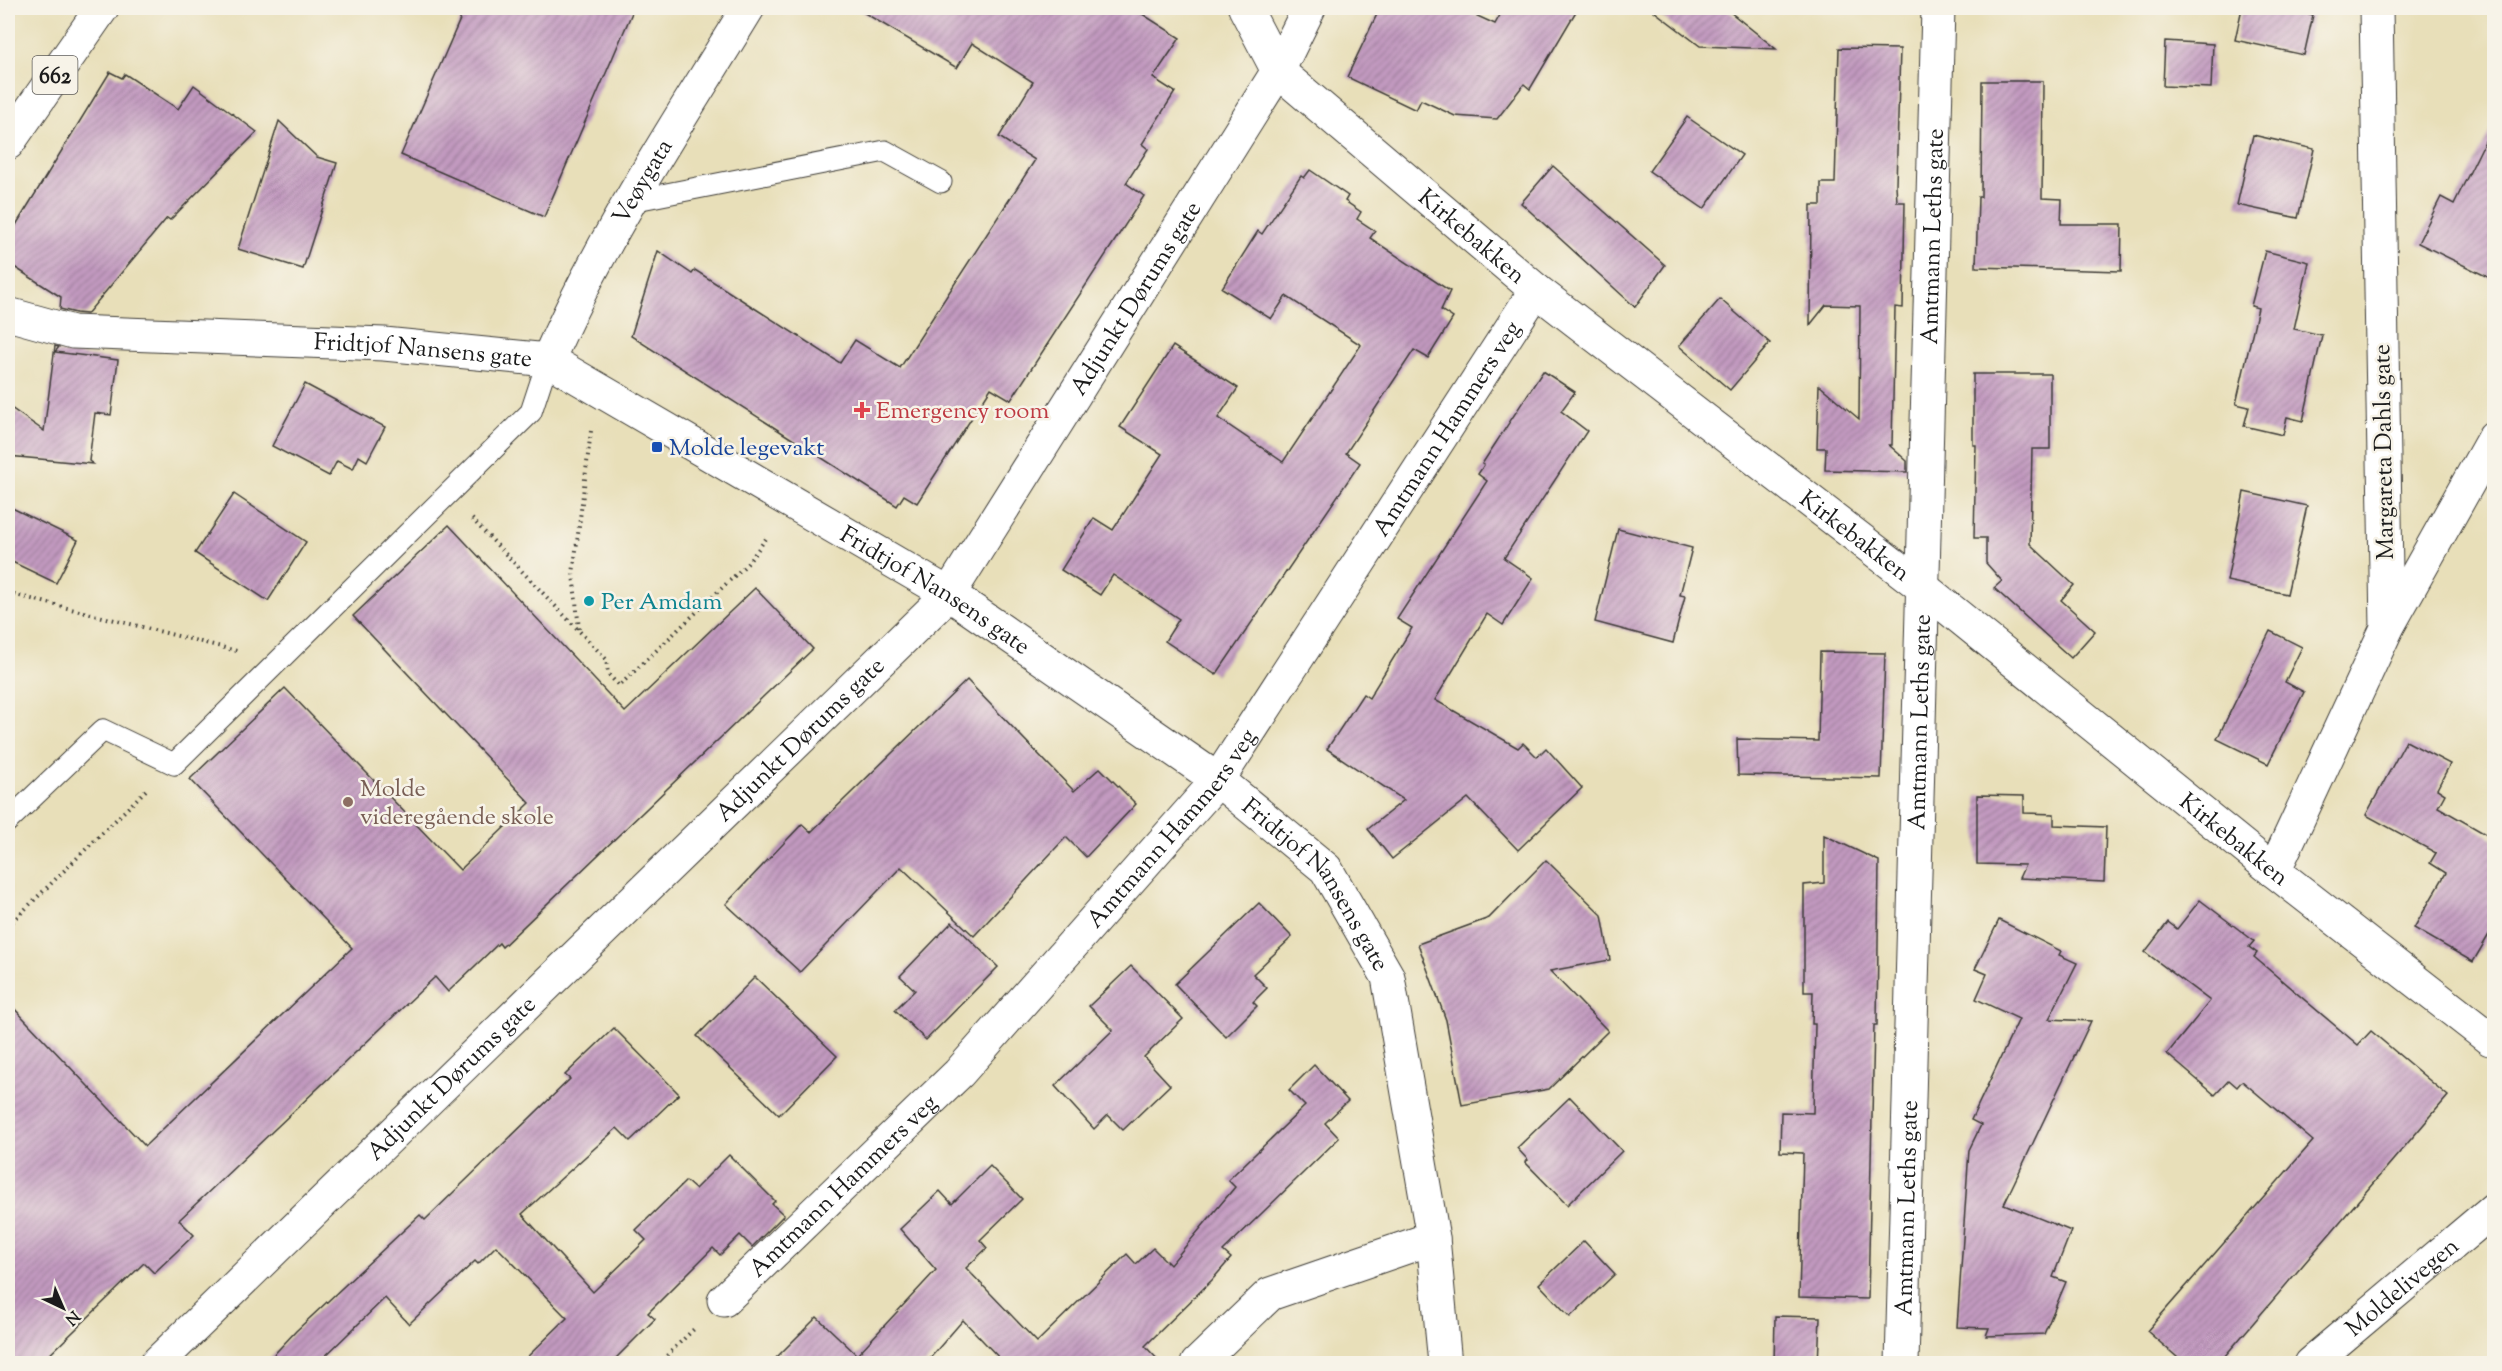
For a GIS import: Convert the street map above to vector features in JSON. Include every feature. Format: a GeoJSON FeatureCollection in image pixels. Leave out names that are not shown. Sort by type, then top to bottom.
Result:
{"type":"FeatureCollection","features":[{"type":"Feature","properties":{"kind":"street","name":"662"},"geometry":{"type":"LineString","coordinates":[[8,143],[102,8]]}},
{"type":"Feature","properties":{"kind":"street","name":"Veøygata"},"geometry":{"type":"LineString","coordinates":[[548,360],[575,300],[631,201],[748,8]]}},
{"type":"Feature","properties":{"kind":"street","name":"Kirkebakken"},"geometry":{"type":"LineString","coordinates":[[1245,8],[1278,71],[1536,290],[1921,586],[2274,872],[2490,1039]]}},
{"type":"Feature","properties":{"kind":"street","name":"Adjunkt Dørums gate"},"geometry":{"type":"LineString","coordinates":[[156,1364],[949,594],[1278,71],[1309,8]]}},
{"type":"Feature","properties":{"kind":"street","name":"Amtmann Leths gate"},"geometry":{"type":"LineString","coordinates":[[1902,1364],[1938,8]]}},
{"type":"Feature","properties":{"kind":"street","name":"Margareta Dahls gate"},"geometry":{"type":"LineString","coordinates":[[2274,872],[2387,628],[2376,8]]}},
{"type":"Feature","properties":{"kind":"street","name":"Amtmann Hammers veg"},"geometry":{"type":"LineString","coordinates":[[724,1300],[959,1073],[1218,780],[1536,290]]}},
{"type":"Feature","properties":{"kind":"street","name":"Fridtjof Nansens gate"},"geometry":{"type":"LineString","coordinates":[[8,315],[73,332],[384,344],[548,360],[949,594],[1218,780],[1326,869],[1388,977],[1432,1238],[1445,1364]]}},
{"type":"Feature","properties":{"kind":"street"},"geometry":{"type":"LineString","coordinates":[[2387,628],[2494,437]]}},
{"type":"Feature","properties":{"kind":"street","name":"Moldelivegen"},"geometry":{"type":"LineString","coordinates":[[2310,1364],[2494,1209]]}},
{"type":"Feature","properties":{"kind":"street"},"geometry":{"type":"LineString","coordinates":[[1197,1364],[1270,1294],[1432,1238]]}},
{"type":"Feature","properties":{"kind":"lane"},"geometry":{"type":"LineString","coordinates":[[631,201],[885,151],[941,182]]}},
{"type":"Feature","properties":{"kind":"lane"},"geometry":{"type":"LineString","coordinates":[[8,821],[103,730],[174,764],[531,412],[548,360]]}},
{"type":"Feature","properties":{"kind":"path"},"geometry":{"type":"LineString","coordinates":[[579,630],[573,574],[592,424]]}},
{"type":"Feature","properties":{"kind":"path"},"geometry":{"type":"LineString","coordinates":[[481,529],[606,659],[608,674],[619,686],[747,564],[774,528]]}},
{"type":"Feature","properties":{"kind":"path"},"geometry":{"type":"LineString","coordinates":[[8,593],[278,661]]}},
{"type":"Feature","properties":{"kind":"path"},"geometry":{"type":"LineString","coordinates":[[8,926],[174,764]]}},
{"type":"Feature","properties":{"kind":"path"},"geometry":{"type":"LineString","coordinates":[[658,1364],[724,1300]]}},
{"type":"Feature","properties":{"kind":"building"},"geometry":{"type":"Polygon","coordinates":[[[465,8],[634,8],[544,217],[401,155],[465,8]]]}},
{"type":"Feature","properties":{"kind":"building"},"geometry":{"type":"Polygon","coordinates":[[[856,8],[1133,8],[1180,38],[1153,78],[1175,92],[1142,144],[1148,149],[1126,183],[1144,196],[1011,400],[991,388],[917,503],[904,495],[897,506],[631,336],[658,251],[692,274],[695,270],[840,363],[855,340],[900,368],[1035,160],[999,137],[1033,82],[972,43],[957,68],[856,8]]]}},
{"type":"Feature","properties":{"kind":"building"},"geometry":{"type":"Polygon","coordinates":[[[1380,8],[1460,8],[1495,24],[1504,8],[1578,8],[1530,89],[1524,84],[1497,119],[1455,116],[1421,100],[1416,110],[1347,77],[1380,8]]]}},
{"type":"Feature","properties":{"kind":"building"},"geometry":{"type":"Polygon","coordinates":[[[1650,8],[1725,8],[1776,49],[1700,46],[1650,8]]]}},
{"type":"Feature","properties":{"kind":"building"},"geometry":{"type":"Polygon","coordinates":[[[2242,8],[2308,8],[2307,13],[2313,15],[2304,55],[2235,40],[2242,8]]]}},
{"type":"Feature","properties":{"kind":"building"},"geometry":{"type":"Polygon","coordinates":[[[2165,41],[2213,44],[2211,88],[2163,86],[2165,41]]]}},
{"type":"Feature","properties":{"kind":"building"},"geometry":{"type":"Polygon","coordinates":[[[1839,48],[1900,49],[1896,185],[1897,202],[1905,202],[1903,308],[1895,307],[1892,445],[1889,445],[1907,461],[1907,472],[1825,470],[1826,448],[1817,448],[1819,385],[1859,419],[1860,306],[1826,305],[1810,325],[1811,205],[1821,205],[1821,183],[1835,183],[1839,48]]]}},
{"type":"Feature","properties":{"kind":"building"},"geometry":{"type":"Polygon","coordinates":[[[110,72],[122,78],[125,74],[178,109],[194,85],[257,132],[170,220],[167,218],[87,314],[76,313],[60,309],[61,297],[8,263],[8,238],[110,72]]]}},
{"type":"Feature","properties":{"kind":"building"},"geometry":{"type":"Polygon","coordinates":[[[1982,81],[2043,81],[2042,198],[2062,199],[2061,224],[2122,224],[2121,271],[1976,267],[1978,197],[1981,197],[1982,81]]]}},
{"type":"Feature","properties":{"kind":"building"},"geometry":{"type":"Polygon","coordinates":[[[1687,117],[1742,155],[1704,209],[1649,171],[1687,117]]]}},
{"type":"Feature","properties":{"kind":"building"},"geometry":{"type":"Polygon","coordinates":[[[279,121],[317,157],[337,163],[303,269],[238,249],[279,121]]]}},
{"type":"Feature","properties":{"kind":"building"},"geometry":{"type":"Polygon","coordinates":[[[2494,123],[2494,280],[2418,243],[2441,197],[2454,204],[2494,123]]]}},
{"type":"Feature","properties":{"kind":"building"},"geometry":{"type":"Polygon","coordinates":[[[2253,135],[2314,149],[2298,218],[2237,205],[2253,135]]]}},
{"type":"Feature","properties":{"kind":"building"},"geometry":{"type":"Polygon","coordinates":[[[1553,166],[1665,265],[1635,307],[1521,203],[1553,166]]]}},
{"type":"Feature","properties":{"kind":"building"},"geometry":{"type":"Polygon","coordinates":[[[1310,170],[1348,196],[1345,201],[1361,212],[1357,219],[1375,231],[1370,238],[1450,291],[1441,310],[1453,318],[1428,358],[1414,350],[1346,453],[1360,463],[1216,675],[1165,641],[1179,619],[1113,575],[1100,595],[1061,570],[1094,518],[1113,530],[1162,454],[1120,427],[1173,346],[1238,388],[1218,418],[1283,462],[1361,345],[1286,296],[1271,319],[1222,288],[1258,231],[1262,234],[1301,176],[1304,178],[1310,170]]]}},
{"type":"Feature","properties":{"kind":"building"},"geometry":{"type":"Polygon","coordinates":[[[2265,251],[2309,262],[2294,329],[2322,335],[2303,421],[2287,417],[2283,435],[2244,426],[2249,407],[2236,404],[2258,308],[2251,306],[2265,251]]]}},
{"type":"Feature","properties":{"kind":"building"},"geometry":{"type":"Polygon","coordinates":[[[1720,299],[1770,343],[1730,390],[1679,346],[1720,299]]]}},
{"type":"Feature","properties":{"kind":"building"},"geometry":{"type":"Polygon","coordinates":[[[55,346],[59,347],[55,352],[118,360],[111,415],[95,413],[89,461],[93,464],[8,456],[8,406],[44,431],[55,346]]]}},
{"type":"Feature","properties":{"kind":"building"},"geometry":{"type":"Polygon","coordinates":[[[1543,371],[1575,392],[1561,411],[1587,431],[1504,558],[1533,578],[1503,625],[1487,614],[1435,700],[1518,748],[1523,743],[1537,757],[1546,748],[1582,788],[1518,850],[1468,798],[1392,859],[1368,829],[1404,800],[1327,749],[1363,694],[1369,698],[1412,628],[1397,619],[1487,481],[1478,474],[1484,465],[1482,464],[1543,371]]]}},
{"type":"Feature","properties":{"kind":"building"},"geometry":{"type":"Polygon","coordinates":[[[1973,374],[2050,374],[2050,449],[2032,449],[2030,544],[2074,585],[2061,600],[2095,631],[2071,658],[1994,588],[2002,581],[1986,563],[1986,538],[1974,538],[1976,445],[1973,445],[1973,374]]]}},
{"type":"Feature","properties":{"kind":"building"},"geometry":{"type":"Polygon","coordinates":[[[305,384],[385,427],[367,461],[359,456],[353,469],[337,461],[329,476],[272,446],[305,384]]]}},
{"type":"Feature","properties":{"kind":"building"},"geometry":{"type":"Polygon","coordinates":[[[2244,492],[2307,506],[2287,594],[2227,581],[2244,492]]]}},
{"type":"Feature","properties":{"kind":"building"},"geometry":{"type":"Polygon","coordinates":[[[234,494],[306,542],[268,601],[195,553],[234,494]]]}},
{"type":"Feature","properties":{"kind":"building"},"geometry":{"type":"Polygon","coordinates":[[[8,506],[78,540],[56,583],[8,560],[8,506]]]}},
{"type":"Feature","properties":{"kind":"building"},"geometry":{"type":"Polygon","coordinates":[[[449,525],[625,712],[755,588],[813,649],[502,947],[499,943],[448,992],[435,977],[179,1220],[194,1235],[154,1273],[144,1263],[40,1364],[8,1364],[8,1002],[145,1146],[352,948],[190,779],[285,688],[460,870],[530,803],[353,616],[449,525]]]}},
{"type":"Feature","properties":{"kind":"building"},"geometry":{"type":"Polygon","coordinates":[[[1618,529],[1692,548],[1680,595],[1685,596],[1673,643],[1595,622],[1618,529]]]}},
{"type":"Feature","properties":{"kind":"building"},"geometry":{"type":"Polygon","coordinates":[[[2270,631],[2302,647],[2285,682],[2304,692],[2268,764],[2217,739],[2270,631]]]}},
{"type":"Feature","properties":{"kind":"building"},"geometry":{"type":"Polygon","coordinates":[[[1820,652],[1885,653],[1881,778],[1738,775],[1737,739],[1818,741],[1820,652]]]}},
{"type":"Feature","properties":{"kind":"building"},"geometry":{"type":"Polygon","coordinates":[[[967,680],[1074,791],[1100,768],[1136,804],[1086,857],[1066,837],[974,936],[901,867],[800,972],[726,904],[802,824],[811,832],[967,680]]]}},
{"type":"Feature","properties":{"kind":"building"},"geometry":{"type":"Polygon","coordinates":[[[2406,741],[2450,764],[2437,789],[2445,794],[2438,807],[2494,839],[2494,926],[2473,962],[2414,928],[2446,873],[2430,863],[2436,853],[2366,815],[2406,741]]]}},
{"type":"Feature","properties":{"kind":"building"},"geometry":{"type":"Polygon","coordinates":[[[1977,795],[2024,796],[2024,813],[2054,814],[2054,825],[2106,827],[2104,882],[2019,878],[2025,865],[1977,864],[1977,795]]]}},
{"type":"Feature","properties":{"kind":"building"},"geometry":{"type":"Polygon","coordinates":[[[1824,835],[1879,861],[1877,1025],[1874,1025],[1868,1299],[1799,1297],[1803,1153],[1780,1152],[1781,1112],[1813,1113],[1815,1024],[1812,1024],[1813,992],[1804,992],[1804,885],[1824,883],[1824,835]]]}},
{"type":"Feature","properties":{"kind":"building"},"geometry":{"type":"Polygon","coordinates":[[[1546,860],[1602,915],[1610,960],[1550,971],[1608,1031],[1549,1089],[1462,1105],[1446,1020],[1418,944],[1489,918],[1546,860]]]}},
{"type":"Feature","properties":{"kind":"building"},"geometry":{"type":"Polygon","coordinates":[[[2200,900],[2254,941],[2249,947],[2257,953],[2254,957],[2358,1045],[2371,1031],[2448,1096],[2218,1364],[2185,1364],[2147,1331],[2313,1141],[2242,1081],[2237,1087],[2229,1080],[2215,1095],[2167,1054],[2210,1001],[2145,952],[2168,922],[2177,929],[2200,900]]]}},
{"type":"Feature","properties":{"kind":"building"},"geometry":{"type":"Polygon","coordinates":[[[1259,903],[1292,937],[1253,974],[1267,988],[1253,1002],[1257,1006],[1226,1037],[1175,984],[1259,903]]]}},
{"type":"Feature","properties":{"kind":"building"},"geometry":{"type":"Polygon","coordinates":[[[1999,920],[2061,951],[2059,955],[2077,963],[2049,1019],[2091,1021],[2004,1204],[2071,1231],[2053,1277],[2066,1282],[2044,1334],[1986,1336],[1989,1328],[1957,1327],[1969,1150],[1981,1125],[1971,1120],[2019,1019],[1976,999],[1987,974],[1975,969],[1999,920]]]}},
{"type":"Feature","properties":{"kind":"building"},"geometry":{"type":"Polygon","coordinates":[[[952,922],[998,967],[926,1040],[895,1010],[915,990],[900,976],[952,922]]]}},
{"type":"Feature","properties":{"kind":"building"},"geometry":{"type":"Polygon","coordinates":[[[1131,966],[1183,1019],[1144,1057],[1170,1085],[1123,1130],[1108,1115],[1094,1129],[1055,1086],[1113,1030],[1089,1006],[1131,966]]]}},
{"type":"Feature","properties":{"kind":"building"},"geometry":{"type":"Polygon","coordinates":[[[755,977],[837,1056],[779,1115],[697,1036],[755,977]]]}},
{"type":"Feature","properties":{"kind":"building"},"geometry":{"type":"Polygon","coordinates":[[[614,1028],[679,1094],[630,1141],[617,1128],[522,1214],[593,1292],[646,1240],[636,1230],[686,1181],[695,1189],[729,1155],[775,1201],[772,1204],[784,1215],[752,1247],[740,1235],[720,1255],[713,1248],[648,1313],[655,1319],[610,1364],[520,1364],[567,1318],[496,1246],[478,1264],[475,1261],[409,1324],[385,1298],[317,1364],[265,1364],[296,1331],[420,1215],[425,1220],[570,1079],[565,1075],[614,1028]]]}},
{"type":"Feature","properties":{"kind":"building"},"geometry":{"type":"Polygon","coordinates":[[[1314,1065],[1348,1101],[1325,1123],[1339,1138],[1223,1251],[1231,1258],[1145,1346],[1162,1364],[1005,1364],[963,1320],[925,1364],[770,1364],[817,1317],[857,1355],[936,1270],[900,1229],[940,1191],[952,1204],[990,1166],[1022,1199],[980,1240],[987,1248],[966,1268],[1037,1342],[1127,1254],[1136,1264],[1153,1248],[1170,1265],[1235,1187],[1228,1180],[1305,1106],[1289,1090],[1314,1065]]]}},
{"type":"Feature","properties":{"kind":"building"},"geometry":{"type":"Polygon","coordinates":[[[1570,1097],[1622,1151],[1567,1205],[1525,1162],[1528,1160],[1517,1148],[1570,1097]]]}},
{"type":"Feature","properties":{"kind":"building"},"geometry":{"type":"Polygon","coordinates":[[[1584,1241],[1615,1274],[1570,1317],[1539,1284],[1584,1241]]]}},
{"type":"Feature","properties":{"kind":"building"},"geometry":{"type":"Polygon","coordinates":[[[1775,1316],[1820,1317],[1818,1364],[1774,1364],[1775,1316]]]}},
{"type":"Feature","properties":{"kind":"place","name":"Emergency room"},"geometry":{"type":"Point","coordinates":[862,410]}},
{"type":"Feature","properties":{"kind":"place","name":"Molde legevakt"},"geometry":{"type":"Point","coordinates":[657,447]}},
{"type":"Feature","properties":{"kind":"place","name":"Per Amdam"},"geometry":{"type":"Point","coordinates":[589,601]}},
{"type":"Feature","properties":{"kind":"place","name":"Molde videregående skole"},"geometry":{"type":"Point","coordinates":[348,802]}}]}
